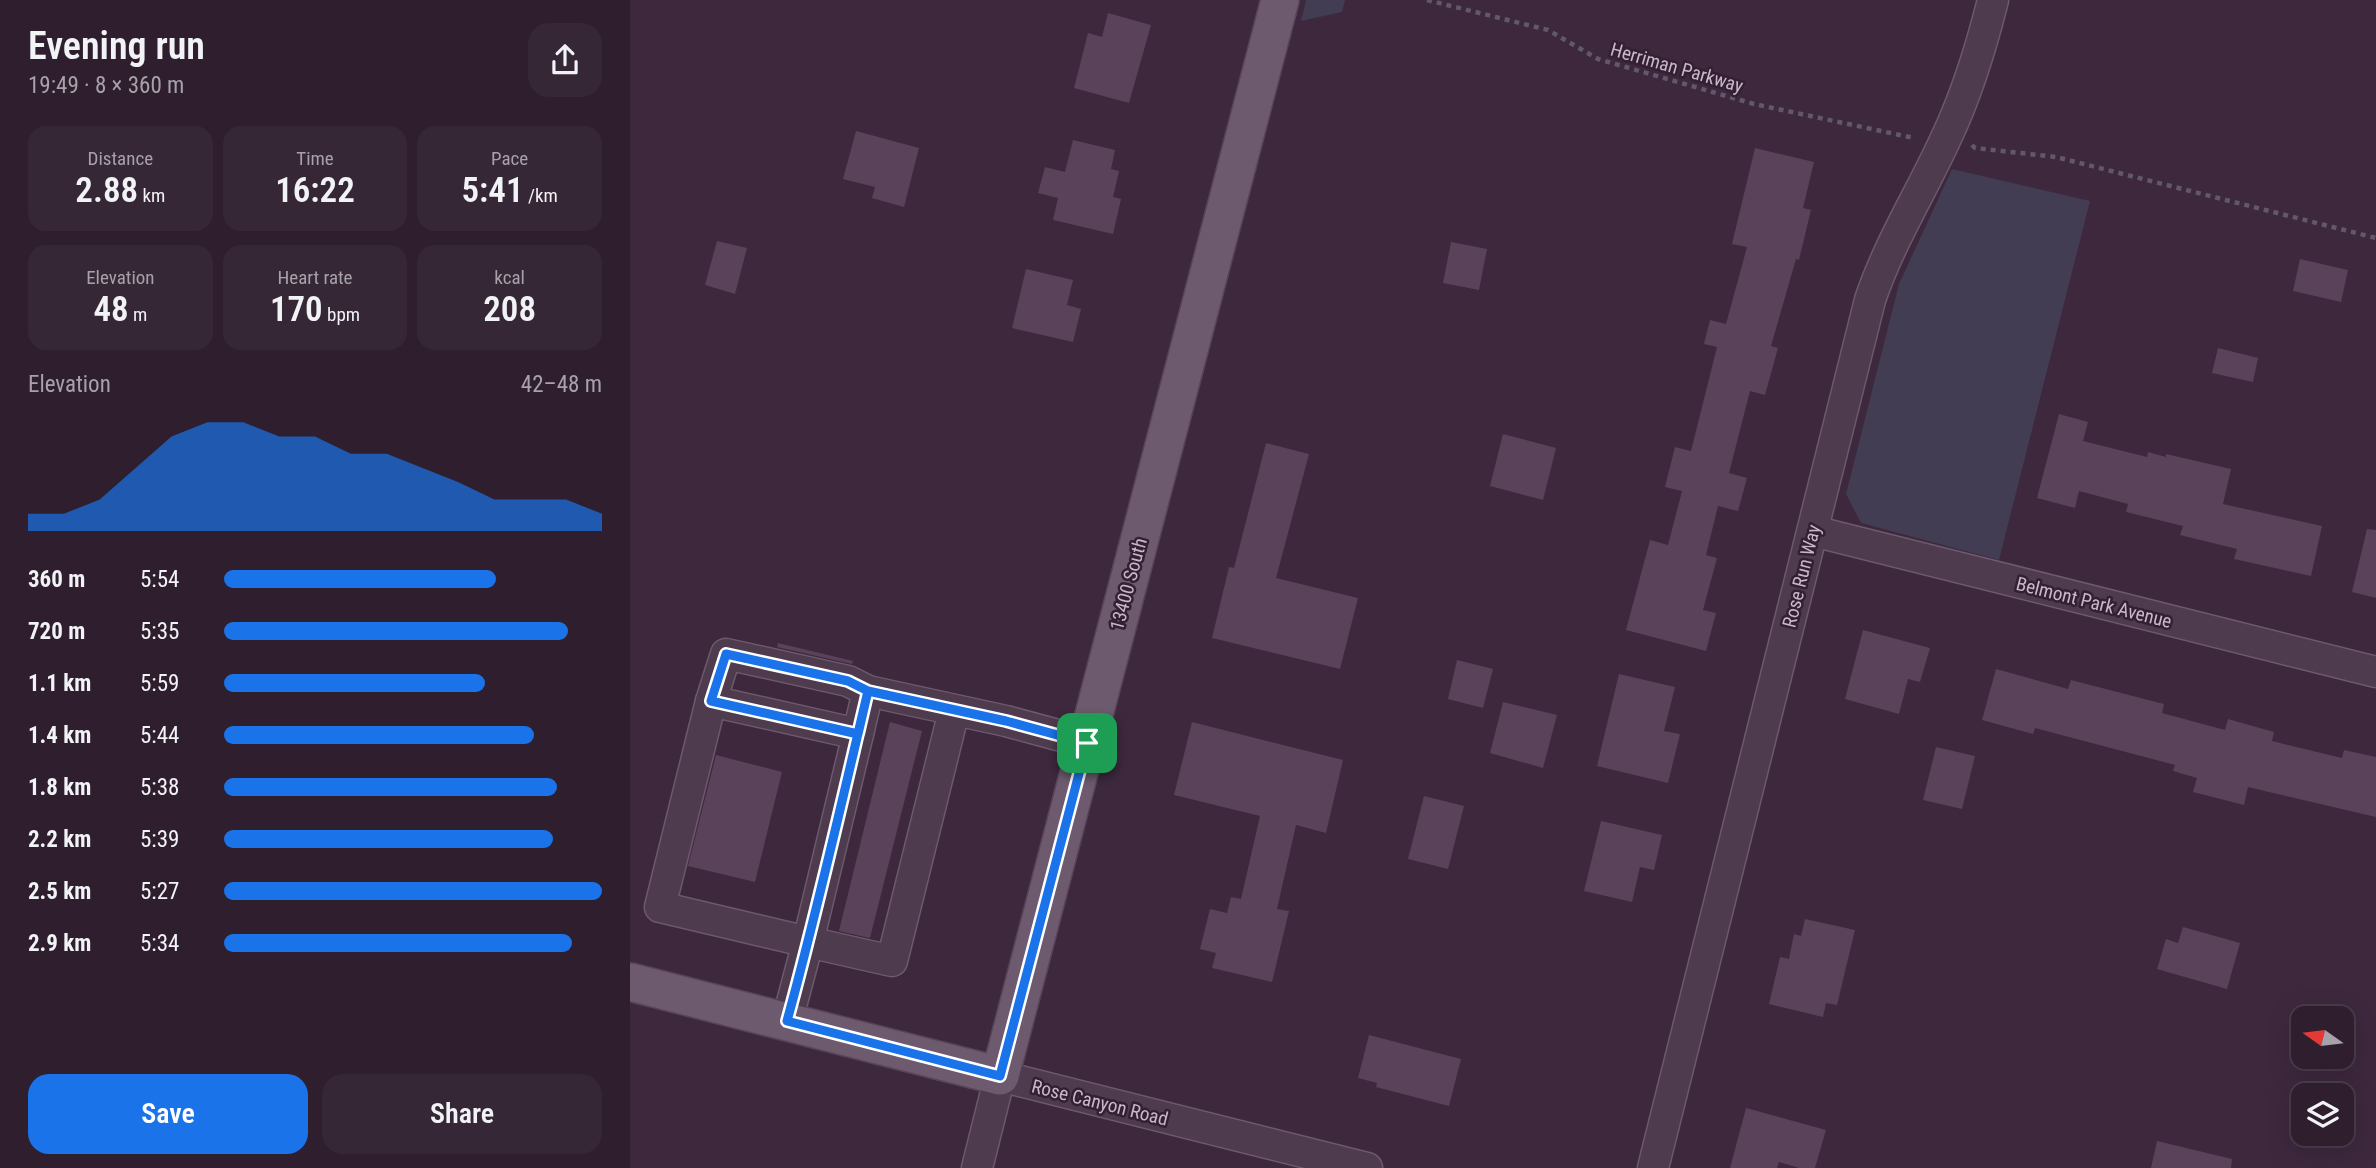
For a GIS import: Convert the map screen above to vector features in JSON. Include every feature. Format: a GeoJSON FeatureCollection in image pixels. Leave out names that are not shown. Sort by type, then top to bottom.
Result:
{"type":"FeatureCollection","features":[{"type":"Feature","properties":{"kind":"main road","name":"13400 South"},"geometry":{"type":"LineString","coordinates":[[1000,1076],[1280,0]]}},
{"type":"Feature","properties":{"kind":"main road","name":"Rose Canyon Road"},"geometry":{"type":"LineString","coordinates":[[630,982],[1000,1076]]}},
{"type":"Feature","properties":{"kind":"street","name":"Rose Run Way"},"geometry":{"type":"LineString","coordinates":[[1653,1168],[1877,278],[1956,116],[1976,64],[1993,0]]}},
{"type":"Feature","properties":{"kind":"street","name":"Belmont Park Avenue"},"geometry":{"type":"LineString","coordinates":[[1813,531],[2376,672]]}},
{"type":"Feature","properties":{"kind":"street"},"geometry":{"type":"LineString","coordinates":[[954,711],[892,961],[660,907],[711,701],[726,654],[848,681],[868,691],[1006,721],[1087,743]]}},
{"type":"Feature","properties":{"kind":"street"},"geometry":{"type":"LineString","coordinates":[[787,1021],[868,691]]}},
{"type":"Feature","properties":{"kind":"street"},"geometry":{"type":"LineString","coordinates":[[711,701],[858,734]]}},
{"type":"Feature","properties":{"kind":"street","name":"13400 South"},"geometry":{"type":"LineString","coordinates":[[978,1168],[1000,1076]]}},
{"type":"Feature","properties":{"kind":"street","name":"Rose Canyon Road"},"geometry":{"type":"LineString","coordinates":[[1000,1076],[1367,1168]]}},
{"type":"Feature","properties":{"kind":"path","name":"Herriman Parkway"},"geometry":{"type":"LineString","coordinates":[[1427,0],[1548,30],[1598,59],[1754,104],[1925,139]]}},
{"type":"Feature","properties":{"kind":"path"},"geometry":{"type":"LineString","coordinates":[[1968,141],[1975,148],[2056,157],[2376,238]]}},
{"type":"Feature","properties":{"kind":"shaded area"},"geometry":{"type":"Polygon","coordinates":[[[1306,0],[1345,0],[1342,12],[1301,21],[1306,0]]]}},
{"type":"Feature","properties":{"kind":"shaded area"},"geometry":{"type":"Polygon","coordinates":[[[1952,169],[2090,201],[1999,560],[1861,523],[1846,494],[1899,284],[1952,169]]]}},
{"type":"Feature","properties":{"kind":"building"},"geometry":{"type":"Polygon","coordinates":[[[1108,13],[1151,25],[1129,103],[1074,88],[1088,33],[1102,37],[1108,13]]]}},
{"type":"Feature","properties":{"kind":"building"},"geometry":{"type":"Polygon","coordinates":[[[856,131],[919,148],[904,207],[872,198],[875,187],[843,179],[856,131]]]}},
{"type":"Feature","properties":{"kind":"building"},"geometry":{"type":"Polygon","coordinates":[[[1073,140],[1115,150],[1111,169],[1119,171],[1113,197],[1121,199],[1113,234],[1053,220],[1058,198],[1038,193],[1045,167],[1065,172],[1073,140]]]}},
{"type":"Feature","properties":{"kind":"building"},"geometry":{"type":"Polygon","coordinates":[[[1755,148],[1814,162],[1803,208],[1811,210],[1799,260],[1796,259],[1771,346],[1778,348],[1765,395],[1750,391],[1729,473],[1747,478],[1738,511],[1718,506],[1706,555],[1717,558],[1703,610],[1716,613],[1706,651],[1626,630],[1650,540],[1668,545],[1682,491],[1665,487],[1675,447],[1691,451],[1717,347],[1704,344],[1710,320],[1726,324],[1747,247],[1732,244],[1755,148]]]}},
{"type":"Feature","properties":{"kind":"building"},"geometry":{"type":"Polygon","coordinates":[[[717,241],[747,248],[735,294],[705,285],[717,241]]]}},
{"type":"Feature","properties":{"kind":"building"},"geometry":{"type":"Polygon","coordinates":[[[1451,242],[1487,249],[1479,290],[1443,283],[1451,242]]]}},
{"type":"Feature","properties":{"kind":"building"},"geometry":{"type":"Polygon","coordinates":[[[2300,259],[2348,270],[2341,302],[2293,291],[2300,259]]]}},
{"type":"Feature","properties":{"kind":"building"},"geometry":{"type":"Polygon","coordinates":[[[1026,269],[1073,280],[1067,305],[1081,309],[1073,342],[1012,328],[1026,269]]]}},
{"type":"Feature","properties":{"kind":"building"},"geometry":{"type":"Polygon","coordinates":[[[2218,348],[2258,358],[2253,382],[2212,373],[2218,348]]]}},
{"type":"Feature","properties":{"kind":"building"},"geometry":{"type":"Polygon","coordinates":[[[2059,414],[2088,422],[2083,441],[2147,457],[2148,452],[2166,457],[2166,454],[2231,469],[2223,504],[2322,526],[2311,576],[2234,559],[2237,549],[2180,535],[2183,526],[2126,512],[2128,504],[2079,491],[2075,508],[2037,498],[2059,414]]]}},
{"type":"Feature","properties":{"kind":"building"},"geometry":{"type":"Polygon","coordinates":[[[1503,434],[1556,448],[1543,500],[1490,486],[1503,434]]]}},
{"type":"Feature","properties":{"kind":"building"},"geometry":{"type":"Polygon","coordinates":[[[1266,443],[1309,454],[1276,578],[1358,598],[1340,669],[1212,638],[1229,567],[1234,568],[1266,443]]]}},
{"type":"Feature","properties":{"kind":"building"},"geometry":{"type":"Polygon","coordinates":[[[2367,529],[2376,530],[2376,598],[2352,592],[2367,529]]]}},
{"type":"Feature","properties":{"kind":"building"},"geometry":{"type":"Polygon","coordinates":[[[1863,630],[1930,648],[1920,682],[1908,679],[1899,714],[1845,699],[1863,630]]]}},
{"type":"Feature","properties":{"kind":"building"},"geometry":{"type":"Polygon","coordinates":[[[778,643],[853,661],[852,664],[777,647],[778,643]]]}},
{"type":"Feature","properties":{"kind":"building"},"geometry":{"type":"Polygon","coordinates":[[[1457,660],[1493,669],[1483,708],[1448,699],[1457,660]]]}},
{"type":"Feature","properties":{"kind":"building"},"geometry":{"type":"Polygon","coordinates":[[[1996,669],[2068,689],[2071,680],[2164,704],[2162,713],[2225,730],[2228,719],[2274,732],[2272,741],[2342,758],[2344,750],[2376,757],[2376,817],[2248,787],[2244,805],[2193,792],[2197,778],[2173,771],[2175,765],[2035,728],[2033,734],[1982,720],[1996,669]]]}},
{"type":"Feature","properties":{"kind":"building"},"geometry":{"type":"Polygon","coordinates":[[[1619,674],[1675,687],[1664,731],[1680,734],[1668,783],[1597,766],[1619,674]]]}},
{"type":"Feature","properties":{"kind":"building"},"geometry":{"type":"Polygon","coordinates":[[[1503,702],[1557,715],[1543,768],[1490,753],[1503,702]]]}},
{"type":"Feature","properties":{"kind":"building"},"geometry":{"type":"Polygon","coordinates":[[[890,722],[922,731],[870,938],[839,931],[890,722]]]}},
{"type":"Feature","properties":{"kind":"building"},"geometry":{"type":"Polygon","coordinates":[[[1192,722],[1343,760],[1326,833],[1296,825],[1277,909],[1289,911],[1272,982],[1212,968],[1216,953],[1200,949],[1210,909],[1227,913],[1231,897],[1241,899],[1260,816],[1174,795],[1192,722]]]}},
{"type":"Feature","properties":{"kind":"building"},"geometry":{"type":"Polygon","coordinates":[[[1936,747],[1975,756],[1962,809],[1923,800],[1936,747]]]}},
{"type":"Feature","properties":{"kind":"building"},"geometry":{"type":"Polygon","coordinates":[[[716,755],[782,772],[755,882],[688,866],[716,755]]]}},
{"type":"Feature","properties":{"kind":"building"},"geometry":{"type":"Polygon","coordinates":[[[1424,796],[1464,806],[1448,869],[1408,859],[1424,796]]]}},
{"type":"Feature","properties":{"kind":"building"},"geometry":{"type":"Polygon","coordinates":[[[1601,821],[1662,835],[1654,870],[1640,867],[1632,902],[1584,891],[1601,821]]]}},
{"type":"Feature","properties":{"kind":"building"},"geometry":{"type":"Polygon","coordinates":[[[1805,919],[1855,930],[1837,1005],[1826,1003],[1823,1017],[1769,1004],[1780,957],[1789,959],[1794,934],[1801,936],[1805,919]]]}},
{"type":"Feature","properties":{"kind":"building"},"geometry":{"type":"Polygon","coordinates":[[[2183,927],[2240,943],[2227,989],[2157,969],[2166,939],[2178,943],[2183,927]]]}},
{"type":"Feature","properties":{"kind":"building"},"geometry":{"type":"Polygon","coordinates":[[[1369,1035],[1461,1059],[1449,1106],[1376,1087],[1377,1083],[1358,1078],[1369,1035]]]}},
{"type":"Feature","properties":{"kind":"building"},"geometry":{"type":"Polygon","coordinates":[[[1746,1108],[1826,1130],[1815,1168],[1799,1168],[1779,1162],[1777,1168],[1730,1168],[1746,1108]]]}},
{"type":"Feature","properties":{"kind":"building"},"geometry":{"type":"Polygon","coordinates":[[[2157,1141],[2232,1159],[2231,1168],[2151,1168],[2157,1141]]]}},
{"type":"Feature","properties":{"kind":"route"},"geometry":{"type":"LineString","coordinates":[[1087,743],[1000,1076],[787,1021],[808,942],[858,734],[868,691],[848,681],[726,654],[720,664],[711,701],[858,734],[868,691],[1006,721],[1087,743]]}}]}
